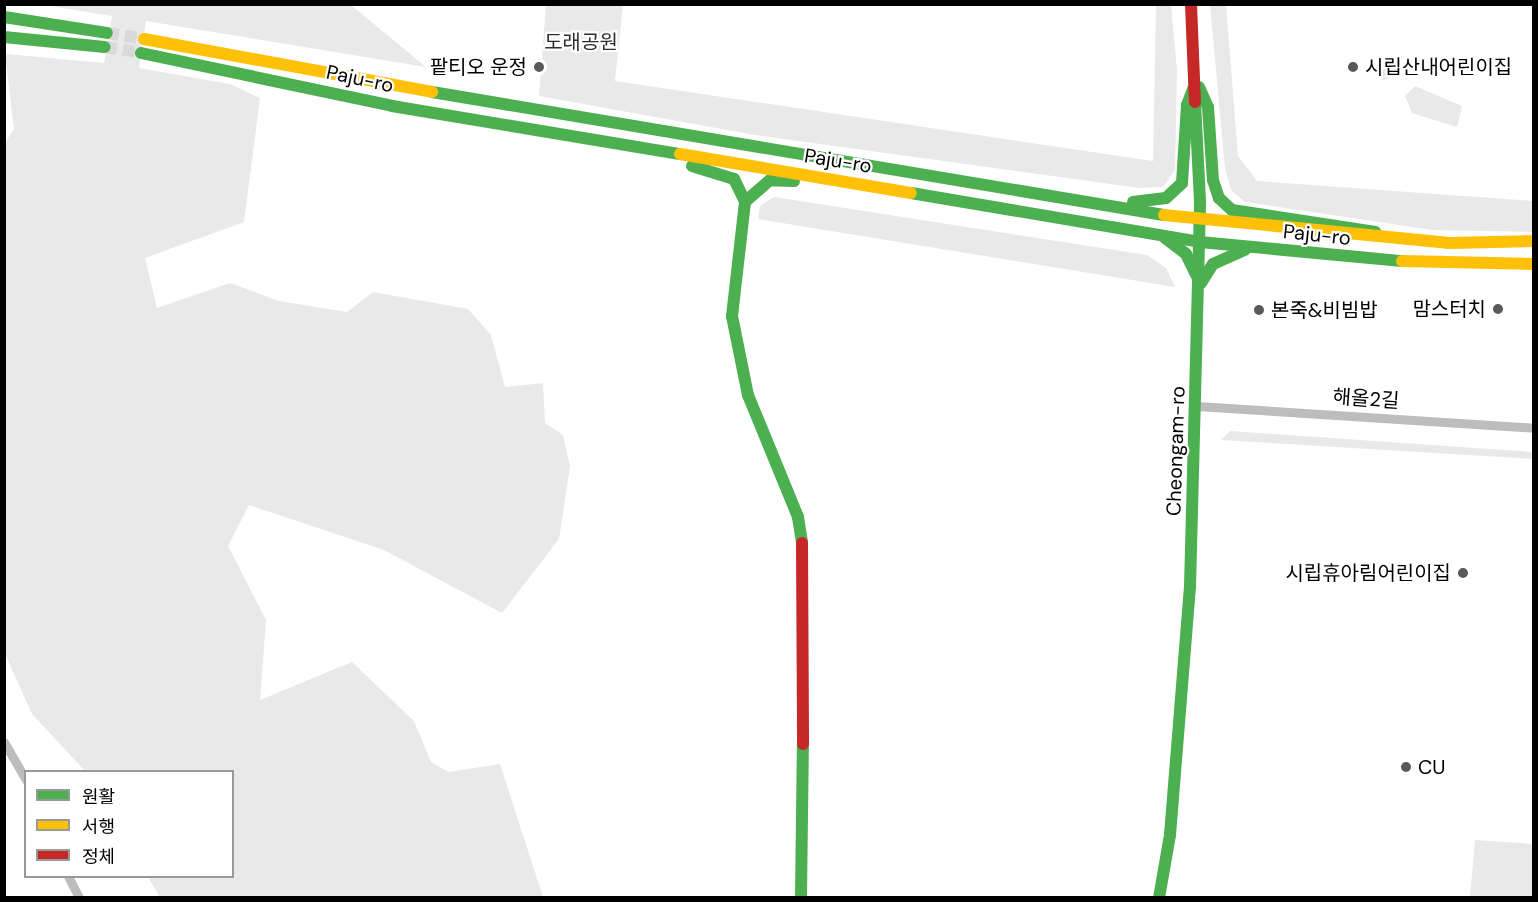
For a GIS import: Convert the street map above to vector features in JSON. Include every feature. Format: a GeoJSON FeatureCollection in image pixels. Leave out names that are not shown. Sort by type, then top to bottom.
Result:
{"type":"FeatureCollection","features":[{"type":"Feature","properties":{"kind":"main road","name":"Cheongam-ro"},"geometry":{"type":"LineString","coordinates":[[1159,897],[1183,703],[1197,406],[1200,221],[1197,80],[1191,4]]}},
{"type":"Feature","properties":{"kind":"main road"},"geometry":{"type":"LineString","coordinates":[[4,17],[107,33]]}},
{"type":"Feature","properties":{"kind":"main road"},"geometry":{"type":"LineString","coordinates":[[4,37],[105,47]]}},
{"type":"Feature","properties":{"kind":"main road","name":"Paju-ro"},"geometry":{"type":"LineString","coordinates":[[144,39],[227,58],[1200,221],[1405,240],[1533,241]]}},
{"type":"Feature","properties":{"kind":"main road","name":"Paju-ro"},"geometry":{"type":"LineString","coordinates":[[141,53],[392,106],[1200,242],[1365,261],[1533,264]]}},
{"type":"Feature","properties":{"kind":"main road"},"geometry":{"type":"LineString","coordinates":[[998,187],[1146,204],[1166,198],[1182,183],[1187,105],[1197,80]]}},
{"type":"Feature","properties":{"kind":"main road"},"geometry":{"type":"LineString","coordinates":[[1197,80],[1208,107],[1213,180],[1219,198],[1232,210],[1405,240]]}},
{"type":"Feature","properties":{"kind":"main road"},"geometry":{"type":"LineString","coordinates":[[647,150],[666,161],[721,171],[734,179],[746,202]]}},
{"type":"Feature","properties":{"kind":"main road"},"geometry":{"type":"LineString","coordinates":[[801,897],[806,559],[798,517],[764,439],[737,355],[733,275],[746,202],[750,192],[770,180],[823,178]]}},
{"type":"Feature","properties":{"kind":"main road"},"geometry":{"type":"LineString","coordinates":[[1149,233],[1186,254],[1200,286],[1224,256],[1258,248]]}},
{"type":"Feature","properties":{"kind":"street","name":"해올2길"},"geometry":{"type":"LineString","coordinates":[[1197,406],[1533,428]]}},
{"type":"Feature","properties":{"kind":"street"},"geometry":{"type":"LineString","coordinates":[[4,742],[24,777]]}},
{"type":"Feature","properties":{"kind":"street"},"geometry":{"type":"LineString","coordinates":[[69,878],[79,897]]}},
{"type":"Feature","properties":{"kind":"green space"},"geometry":{"type":"Polygon","coordinates":[[[45,5],[351,5],[426,67],[146,21],[139,68],[230,84],[260,98],[244,222],[145,258],[157,308],[230,283],[279,301],[347,312],[373,292],[468,309],[491,335],[505,387],[543,383],[545,423],[563,435],[570,466],[559,539],[502,613],[384,550],[249,505],[228,546],[266,620],[260,700],[352,662],[414,721],[431,762],[449,772],[500,764],[543,897],[160,897],[149,878],[234,878],[234,770],[84,770],[32,714],[5,654],[4,144],[14,129],[5,54],[104,63],[112,16],[45,5]]]}},
{"type":"Feature","properties":{"kind":"green space","name":"도래공원"},"geometry":{"type":"Polygon","coordinates":[[[546,5],[623,5],[615,81],[1153,161],[1156,5],[1171,5],[1177,70],[1175,170],[1163,187],[1140,188],[755,135],[539,96],[546,5]]]}},
{"type":"Feature","properties":{"kind":"green space"},"geometry":{"type":"Polygon","coordinates":[[[1210,5],[1226,5],[1238,156],[1257,181],[1533,201],[1533,232],[1432,230],[1245,202],[1231,190],[1225,168],[1210,5]]]}},
{"type":"Feature","properties":{"kind":"green space"},"geometry":{"type":"Polygon","coordinates":[[[1380,62],[1388,62],[1393,67],[1391,78],[1380,80],[1375,75],[1375,67],[1380,62]]]}},
{"type":"Feature","properties":{"kind":"green space"},"geometry":{"type":"Polygon","coordinates":[[[1415,86],[1462,106],[1457,127],[1412,113],[1405,96],[1415,86]]]}},
{"type":"Feature","properties":{"kind":"green space"},"geometry":{"type":"Polygon","coordinates":[[[774,197],[1147,255],[1166,268],[1175,287],[758,219],[760,206],[774,197]]]}},
{"type":"Feature","properties":{"kind":"green space"},"geometry":{"type":"Polygon","coordinates":[[[1230,431],[1533,452],[1533,459],[1221,440],[1230,431]]]}},
{"type":"Feature","properties":{"kind":"green space"},"geometry":{"type":"Polygon","coordinates":[[[1475,840],[1533,844],[1533,897],[1470,897],[1475,840]]]}},
{"type":"Feature","properties":{"kind":"tunnel"},"geometry":{"type":"LineString","coordinates":[[107,33],[144,39]]}},
{"type":"Feature","properties":{"kind":"tunnel"},"geometry":{"type":"LineString","coordinates":[[105,47],[141,53]]}},
{"type":"Feature","properties":{"kind":"traffic: fast"},"geometry":{"type":"LineString","coordinates":[[4,17],[107,33]]}},
{"type":"Feature","properties":{"kind":"traffic: fast"},"geometry":{"type":"LineString","coordinates":[[4,37],[105,47]]}},
{"type":"Feature","properties":{"kind":"traffic: fast"},"geometry":{"type":"LineString","coordinates":[[141,53],[392,106],[680,154]]}},
{"type":"Feature","properties":{"kind":"traffic: fast"},"geometry":{"type":"LineString","coordinates":[[1133,202],[1166,198],[1182,183],[1187,105],[1194,87]]}},
{"type":"Feature","properties":{"kind":"traffic: fast"},"geometry":{"type":"LineString","coordinates":[[1199,87],[1208,107],[1213,180],[1219,198],[1232,210],[1375,232]]}},
{"type":"Feature","properties":{"kind":"traffic: fast"},"geometry":{"type":"LineString","coordinates":[[432,92],[1164,215]]}},
{"type":"Feature","properties":{"kind":"traffic: fast"},"geometry":{"type":"LineString","coordinates":[[1159,898],[1170,835],[1190,587],[1200,201],[1195,102]]}},
{"type":"Feature","properties":{"kind":"traffic: fast"},"geometry":{"type":"LineString","coordinates":[[692,166],[734,179],[745,202]]}},
{"type":"Feature","properties":{"kind":"traffic: fast"},"geometry":{"type":"LineString","coordinates":[[794,181],[770,180],[745,202],[732,316],[748,395],[798,517],[802,543]]}},
{"type":"Feature","properties":{"kind":"traffic: fast"},"geometry":{"type":"LineString","coordinates":[[911,193],[1200,242],[1402,261]]}},
{"type":"Feature","properties":{"kind":"traffic: fast"},"geometry":{"type":"LineString","coordinates":[[1165,238],[1186,254],[1197,277]]}},
{"type":"Feature","properties":{"kind":"traffic: fast"},"geometry":{"type":"LineString","coordinates":[[1201,283],[1213,264],[1245,250]]}},
{"type":"Feature","properties":{"kind":"traffic: fast"},"geometry":{"type":"LineString","coordinates":[[801,898],[803,744]]}},
{"type":"Feature","properties":{"kind":"traffic: slow"},"geometry":{"type":"LineString","coordinates":[[144,39],[432,92]]}},
{"type":"Feature","properties":{"kind":"traffic: slow"},"geometry":{"type":"LineString","coordinates":[[680,154],[911,193]]}},
{"type":"Feature","properties":{"kind":"traffic: slow"},"geometry":{"type":"LineString","coordinates":[[1164,215],[1450,243],[1534,241]]}},
{"type":"Feature","properties":{"kind":"traffic: slow"},"geometry":{"type":"LineString","coordinates":[[1402,261],[1534,264]]}},
{"type":"Feature","properties":{"kind":"traffic: jam"},"geometry":{"type":"LineString","coordinates":[[1191,4],[1195,102]]}},
{"type":"Feature","properties":{"kind":"traffic: jam"},"geometry":{"type":"LineString","coordinates":[[802,543],[803,744]]}},
{"type":"Feature","properties":{"kind":"place","name":"팥티오 운정"},"geometry":{"type":"Point","coordinates":[539,67]}},
{"type":"Feature","properties":{"kind":"place","name":"시립산내어린이집"},"geometry":{"type":"Point","coordinates":[1353,67]}},
{"type":"Feature","properties":{"kind":"place","name":"맘스터치"},"geometry":{"type":"Point","coordinates":[1498,309]}},
{"type":"Feature","properties":{"kind":"place","name":"본죽&비빔밥"},"geometry":{"type":"Point","coordinates":[1259,310]}},
{"type":"Feature","properties":{"kind":"place","name":"시립휴아림어린이집"},"geometry":{"type":"Point","coordinates":[1463,573]}},
{"type":"Feature","properties":{"kind":"place","name":"CU"},"geometry":{"type":"Point","coordinates":[1406,767]}}]}
